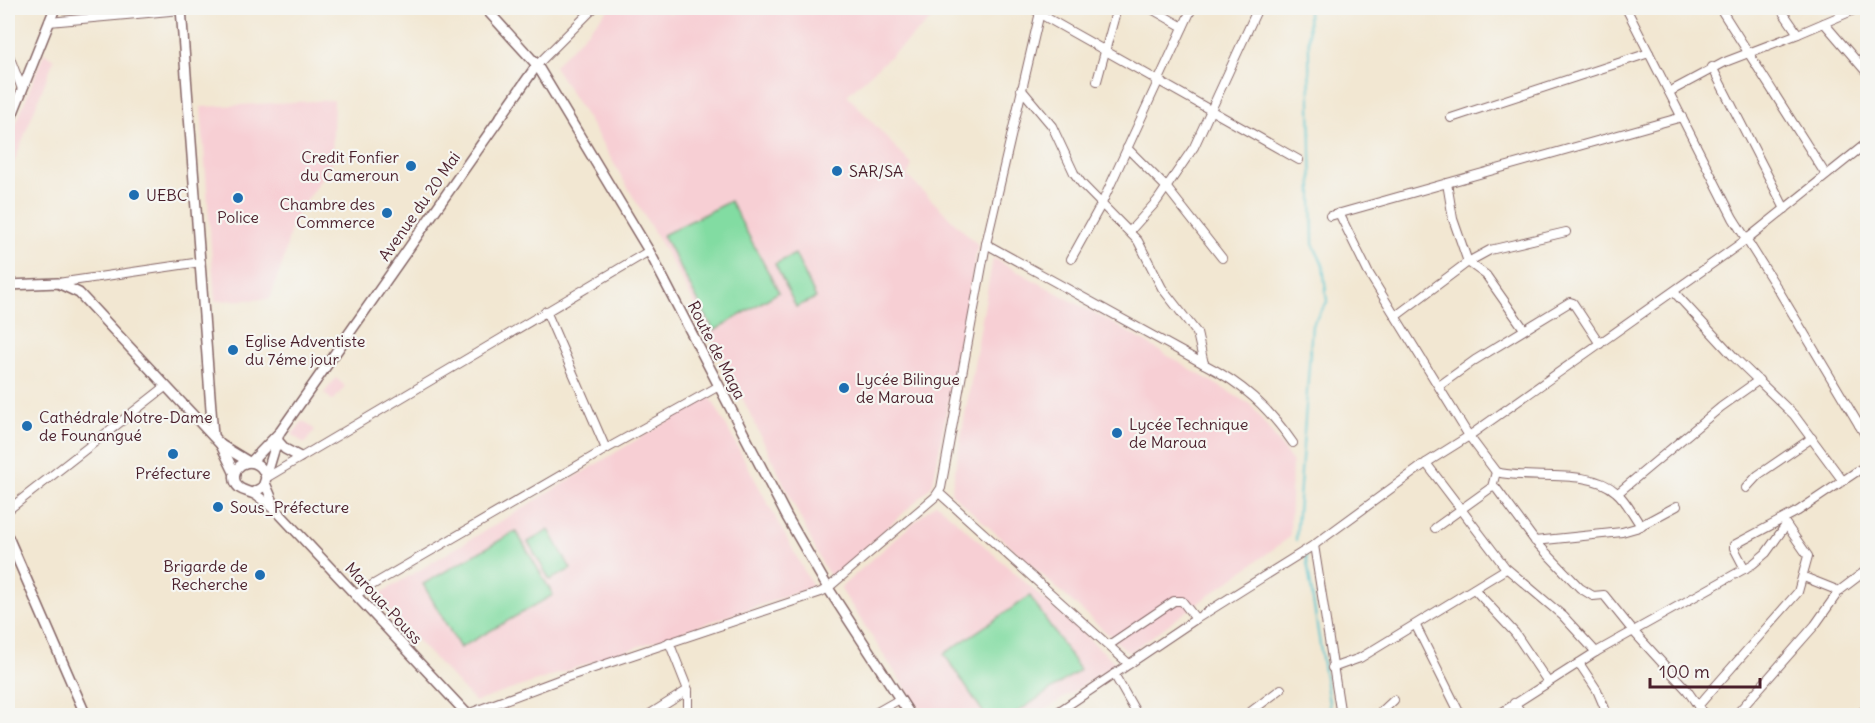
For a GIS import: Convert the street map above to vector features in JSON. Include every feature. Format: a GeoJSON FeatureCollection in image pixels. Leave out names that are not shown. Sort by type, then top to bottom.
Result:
{"type":"FeatureCollection","features":[{"type":"Feature","properties":{"kind":"main road"},"geometry":{"type":"LineString","coordinates":[[8,125],[55,8]]}},
{"type":"Feature","properties":{"kind":"main road","name":"Route de Maga"},"geometry":{"type":"LineString","coordinates":[[485,8],[537,65],[649,251],[787,517],[828,588],[911,716]]}},
{"type":"Feature","properties":{"kind":"main road"},"geometry":{"type":"LineString","coordinates":[[181,9],[213,436]]}},
{"type":"Feature","properties":{"kind":"main road","name":"Avenue du 20 Mai"},"geometry":{"type":"LineString","coordinates":[[279,436],[537,65]]}},
{"type":"Feature","properties":{"kind":"main road"},"geometry":{"type":"LineString","coordinates":[[8,285],[58,283],[79,293],[221,445],[239,488],[252,493],[277,511]]}},
{"type":"Feature","properties":{"kind":"main road"},"geometry":{"type":"LineString","coordinates":[[279,436],[285,449],[300,457]]}},
{"type":"Feature","properties":{"kind":"main road"},"geometry":{"type":"LineString","coordinates":[[235,474],[242,464],[250,462],[279,436]]}},
{"type":"Feature","properties":{"kind":"main road"},"geometry":{"type":"LineString","coordinates":[[252,493],[260,490],[266,479],[279,436]]}},
{"type":"Feature","properties":{"kind":"main road"},"geometry":{"type":"LineString","coordinates":[[221,445],[262,467],[277,511]]}},
{"type":"Feature","properties":{"kind":"main road","name":"Maroua-Pouss"},"geometry":{"type":"LineString","coordinates":[[277,511],[466,715]]}},
{"type":"Feature","properties":{"kind":"main road"},"geometry":{"type":"LineString","coordinates":[[8,537],[86,716]]}},
{"type":"Feature","properties":{"kind":"street","name":"Avenue du 20 Mai"},"geometry":{"type":"LineString","coordinates":[[537,65],[594,8]]}},
{"type":"Feature","properties":{"kind":"street"},"geometry":{"type":"LineString","coordinates":[[1033,8],[1299,160]]}},
{"type":"Feature","properties":{"kind":"street"},"geometry":{"type":"LineString","coordinates":[[1097,81],[1117,8]]}},
{"type":"Feature","properties":{"kind":"street"},"geometry":{"type":"LineString","coordinates":[[1150,8],[1183,27]]}},
{"type":"Feature","properties":{"kind":"street"},"geometry":{"type":"LineString","coordinates":[[1071,259],[1102,203],[1192,8]]}},
{"type":"Feature","properties":{"kind":"street"},"geometry":{"type":"LineString","coordinates":[[1130,231],[1167,188],[1194,147],[1258,8]]}},
{"type":"Feature","properties":{"kind":"street"},"geometry":{"type":"LineString","coordinates":[[1626,8],[1733,218],[1748,239],[1868,440]]}},
{"type":"Feature","properties":{"kind":"street"},"geometry":{"type":"LineString","coordinates":[[1720,8],[1826,175]]}},
{"type":"Feature","properties":{"kind":"street"},"geometry":{"type":"LineString","coordinates":[[1780,8],[1798,34]]}},
{"type":"Feature","properties":{"kind":"street"},"geometry":{"type":"LineString","coordinates":[[1669,92],[1712,67],[1798,34],[1841,11],[1859,8]]}},
{"type":"Feature","properties":{"kind":"street"},"geometry":{"type":"LineString","coordinates":[[49,22],[181,9]]}},
{"type":"Feature","properties":{"kind":"street"},"geometry":{"type":"LineString","coordinates":[[466,715],[828,588],[939,493],[986,244],[1041,11]]}},
{"type":"Feature","properties":{"kind":"street"},"geometry":{"type":"LineString","coordinates":[[1824,22],[1868,74]]}},
{"type":"Feature","properties":{"kind":"street"},"geometry":{"type":"LineString","coordinates":[[8,53],[9,63],[22,89]]}},
{"type":"Feature","properties":{"kind":"street"},"geometry":{"type":"LineString","coordinates":[[1451,118],[1649,53]]}},
{"type":"Feature","properties":{"kind":"street"},"geometry":{"type":"LineString","coordinates":[[1712,67],[1785,209]]}},
{"type":"Feature","properties":{"kind":"street"},"geometry":{"type":"LineString","coordinates":[[1022,89],[1054,130],[1078,179],[1130,231],[1144,250],[1168,298],[1197,333],[1204,364]]}},
{"type":"Feature","properties":{"kind":"street"},"geometry":{"type":"LineString","coordinates":[[1330,216],[1682,117]]}},
{"type":"Feature","properties":{"kind":"street"},"geometry":{"type":"LineString","coordinates":[[1052,716],[1196,619],[1314,545],[1426,463],[1469,436],[1674,292],[1748,239],[1868,142]]}},
{"type":"Feature","properties":{"kind":"street"},"geometry":{"type":"LineString","coordinates":[[1127,148],[1167,188],[1222,258]]}},
{"type":"Feature","properties":{"kind":"street"},"geometry":{"type":"LineString","coordinates":[[1447,183],[1453,219],[1468,262],[1486,275],[1524,329]]}},
{"type":"Feature","properties":{"kind":"street"},"geometry":{"type":"LineString","coordinates":[[1339,213],[1368,272],[1469,436],[1496,472],[1569,477],[1601,483],[1618,493],[1641,526]]}},
{"type":"Feature","properties":{"kind":"street"},"geometry":{"type":"LineString","coordinates":[[1396,316],[1468,262],[1490,250],[1566,232]]}},
{"type":"Feature","properties":{"kind":"street"},"geometry":{"type":"LineString","coordinates":[[986,244],[1228,376],[1275,417],[1293,443]]}},
{"type":"Feature","properties":{"kind":"street"},"geometry":{"type":"LineString","coordinates":[[266,479],[649,251]]}},
{"type":"Feature","properties":{"kind":"street"},"geometry":{"type":"LineString","coordinates":[[58,283],[201,262]]}},
{"type":"Feature","properties":{"kind":"street"},"geometry":{"type":"LineString","coordinates":[[1674,292],[1794,415],[1843,481]]}},
{"type":"Feature","properties":{"kind":"street"},"geometry":{"type":"LineString","coordinates":[[1439,386],[1524,329],[1572,303],[1600,344]]}},
{"type":"Feature","properties":{"kind":"street"},"geometry":{"type":"LineString","coordinates":[[546,311],[606,449]]}},
{"type":"Feature","properties":{"kind":"street"},"geometry":{"type":"LineString","coordinates":[[1618,493],[1721,407],[1759,380]]}},
{"type":"Feature","properties":{"kind":"street"},"geometry":{"type":"LineString","coordinates":[[355,595],[718,386]]}},
{"type":"Feature","properties":{"kind":"street"},"geometry":{"type":"LineString","coordinates":[[8,510],[165,387]]}},
{"type":"Feature","properties":{"kind":"street"},"geometry":{"type":"LineString","coordinates":[[1859,425],[1868,419]]}},
{"type":"Feature","properties":{"kind":"street"},"geometry":{"type":"LineString","coordinates":[[1746,488],[1758,476],[1812,438]]}},
{"type":"Feature","properties":{"kind":"street"},"geometry":{"type":"LineString","coordinates":[[1426,463],[1506,569],[1563,616],[1596,652]]}},
{"type":"Feature","properties":{"kind":"street"},"geometry":{"type":"LineString","coordinates":[[1744,569],[1734,545],[1784,522],[1868,464]]}},
{"type":"Feature","properties":{"kind":"street"},"geometry":{"type":"LineString","coordinates":[[1435,528],[1492,487],[1496,472]]}},
{"type":"Feature","properties":{"kind":"street"},"geometry":{"type":"LineString","coordinates":[[1492,487],[1496,488],[1535,541],[1580,588],[1593,596],[1604,594],[1633,631],[1687,690],[1705,716]]}},
{"type":"Feature","properties":{"kind":"street"},"geometry":{"type":"LineString","coordinates":[[939,493],[1129,664]]}},
{"type":"Feature","properties":{"kind":"street"},"geometry":{"type":"LineString","coordinates":[[1535,541],[1622,532],[1641,526],[1677,506]]}},
{"type":"Feature","properties":{"kind":"street"},"geometry":{"type":"LineString","coordinates":[[1496,716],[1596,652],[1744,569],[1766,554],[1784,522]]}},
{"type":"Feature","properties":{"kind":"street"},"geometry":{"type":"LineString","coordinates":[[1698,706],[1798,592],[1808,556],[1784,522]]}},
{"type":"Feature","properties":{"kind":"street"},"geometry":{"type":"LineString","coordinates":[[1314,545],[1341,716]]}},
{"type":"Feature","properties":{"kind":"street"},"geometry":{"type":"LineString","coordinates":[[1332,668],[1360,658],[1416,626],[1506,569]]}},
{"type":"Feature","properties":{"kind":"street"},"geometry":{"type":"LineString","coordinates":[[1735,716],[1815,625],[1839,591],[1868,569]]}},
{"type":"Feature","properties":{"kind":"street"},"geometry":{"type":"LineString","coordinates":[[1804,577],[1839,591]]}},
{"type":"Feature","properties":{"kind":"street"},"geometry":{"type":"LineString","coordinates":[[1474,589],[1515,633],[1548,682]]}},
{"type":"Feature","properties":{"kind":"street"},"geometry":{"type":"LineString","coordinates":[[1109,645],[1174,601],[1182,601],[1196,619]]}},
{"type":"Feature","properties":{"kind":"street"},"geometry":{"type":"LineString","coordinates":[[1416,626],[1461,716]]}},
{"type":"Feature","properties":{"kind":"street"},"geometry":{"type":"LineString","coordinates":[[669,642],[688,690],[688,716]]}},
{"type":"Feature","properties":{"kind":"street"},"geometry":{"type":"LineString","coordinates":[[1579,663],[1598,690],[1608,716]]}},
{"type":"Feature","properties":{"kind":"street"},"geometry":{"type":"LineString","coordinates":[[1114,674],[1138,716]]}},
{"type":"Feature","properties":{"kind":"street"},"geometry":{"type":"LineString","coordinates":[[1245,716],[1281,689]]}},
{"type":"Feature","properties":{"kind":"street"},"geometry":{"type":"LineString","coordinates":[[650,714],[688,690]]}},
{"type":"Feature","properties":{"kind":"street"},"geometry":{"type":"LineString","coordinates":[[870,716],[900,699]]}},
{"type":"Feature","properties":{"kind":"street"},"geometry":{"type":"LineString","coordinates":[[1377,716],[1394,700]]}},
{"type":"Feature","properties":{"kind":"street"},"geometry":{"type":"LineString","coordinates":[[1515,703],[1524,716]]}},
{"type":"Feature","properties":{"kind":"street"},"geometry":{"type":"LineString","coordinates":[[1854,716],[1868,709]]}},
{"type":"Feature","properties":{"kind":"shaded area"},"geometry":{"type":"Polygon","coordinates":[[[610,8],[665,8],[670,14],[676,8],[944,8],[847,95],[912,165],[907,176],[978,245],[933,483],[832,579],[823,565],[722,356],[681,279],[595,131],[554,66],[610,8]]]}},
{"type":"Feature","properties":{"kind":"shaded area"},"geometry":{"type":"Polygon","coordinates":[[[44,53],[54,59],[8,178],[8,144],[44,53]]]}},
{"type":"Feature","properties":{"kind":"shaded area"},"geometry":{"type":"Polygon","coordinates":[[[334,100],[332,163],[292,222],[284,259],[270,299],[215,301],[201,107],[334,100]]]}},
{"type":"Feature","properties":{"kind":"shaded area","name":"Lycée Technique de Maroua"},"geometry":{"type":"Polygon","coordinates":[[[993,258],[1116,325],[1251,405],[1292,461],[1290,537],[1129,653],[951,493],[993,258]]]}},
{"type":"Feature","properties":{"kind":"shaded area"},"geometry":{"type":"Polygon","coordinates":[[[336,378],[345,386],[333,401],[324,393],[336,378]]]}},
{"type":"Feature","properties":{"kind":"shaded area"},"geometry":{"type":"Polygon","coordinates":[[[710,396],[813,587],[475,702],[376,596],[710,396]]]}},
{"type":"Feature","properties":{"kind":"shaded area"},"geometry":{"type":"Polygon","coordinates":[[[303,421],[315,430],[304,444],[292,434],[303,421]]]}},
{"type":"Feature","properties":{"kind":"shaded area"},"geometry":{"type":"Polygon","coordinates":[[[936,503],[1116,663],[1038,715],[923,715],[840,588],[936,503]]]}},
{"type":"Feature","properties":{"kind":"green space"},"geometry":{"type":"Polygon","coordinates":[[[730,201],[779,292],[714,331],[663,235],[730,201]]]}},
{"type":"Feature","properties":{"kind":"green space"},"geometry":{"type":"Polygon","coordinates":[[[795,254],[816,298],[796,307],[775,264],[795,254]]]}},
{"type":"Feature","properties":{"kind":"green space"},"geometry":{"type":"Polygon","coordinates":[[[549,530],[571,569],[550,580],[528,542],[549,530]]]}},
{"type":"Feature","properties":{"kind":"green space"},"geometry":{"type":"Polygon","coordinates":[[[516,531],[553,595],[460,648],[423,584],[516,531]]]}},
{"type":"Feature","properties":{"kind":"green space"},"geometry":{"type":"Polygon","coordinates":[[[1030,596],[1080,670],[1013,715],[985,715],[944,654],[1030,596]]]}},
{"type":"Feature","properties":{"kind":"waterway"},"geometry":{"type":"LineString","coordinates":[[1296,540],[1312,325],[1327,302],[1323,265],[1313,244],[1308,8]]}},
{"type":"Feature","properties":{"kind":"waterway"},"geometry":{"type":"LineString","coordinates":[[1306,555],[1331,716]]}},
{"type":"Feature","properties":{"kind":"place","name":"Credit Fonfier du Cameroun"},"geometry":{"type":"Point","coordinates":[411,166]}},
{"type":"Feature","properties":{"kind":"place","name":"SAR/SA"},"geometry":{"type":"Point","coordinates":[837,171]}},
{"type":"Feature","properties":{"kind":"place","name":"UEBC"},"geometry":{"type":"Point","coordinates":[134,195]}},
{"type":"Feature","properties":{"kind":"place","name":"Police"},"geometry":{"type":"Point","coordinates":[238,198]}},
{"type":"Feature","properties":{"kind":"place","name":"Chambre des Commerce"},"geometry":{"type":"Point","coordinates":[387,213]}},
{"type":"Feature","properties":{"kind":"place","name":"Eglise Adventiste du 7éme jour"},"geometry":{"type":"Point","coordinates":[233,350]}},
{"type":"Feature","properties":{"kind":"place","name":"Lycée Bilingue de Maroua"},"geometry":{"type":"Point","coordinates":[844,388]}},
{"type":"Feature","properties":{"kind":"place","name":"Cathédrale Notre-Dame de Founangué"},"geometry":{"type":"Point","coordinates":[27,426]}},
{"type":"Feature","properties":{"kind":"place","name":"Lycée Technique de Maroua"},"geometry":{"type":"Point","coordinates":[1117,433]}},
{"type":"Feature","properties":{"kind":"place","name":"Préfecture"},"geometry":{"type":"Point","coordinates":[173,454]}},
{"type":"Feature","properties":{"kind":"place","name":"Sous_Préfecture"},"geometry":{"type":"Point","coordinates":[218,507]}},
{"type":"Feature","properties":{"kind":"place","name":"Brigarde de Recherche"},"geometry":{"type":"Point","coordinates":[260,575]}}]}
